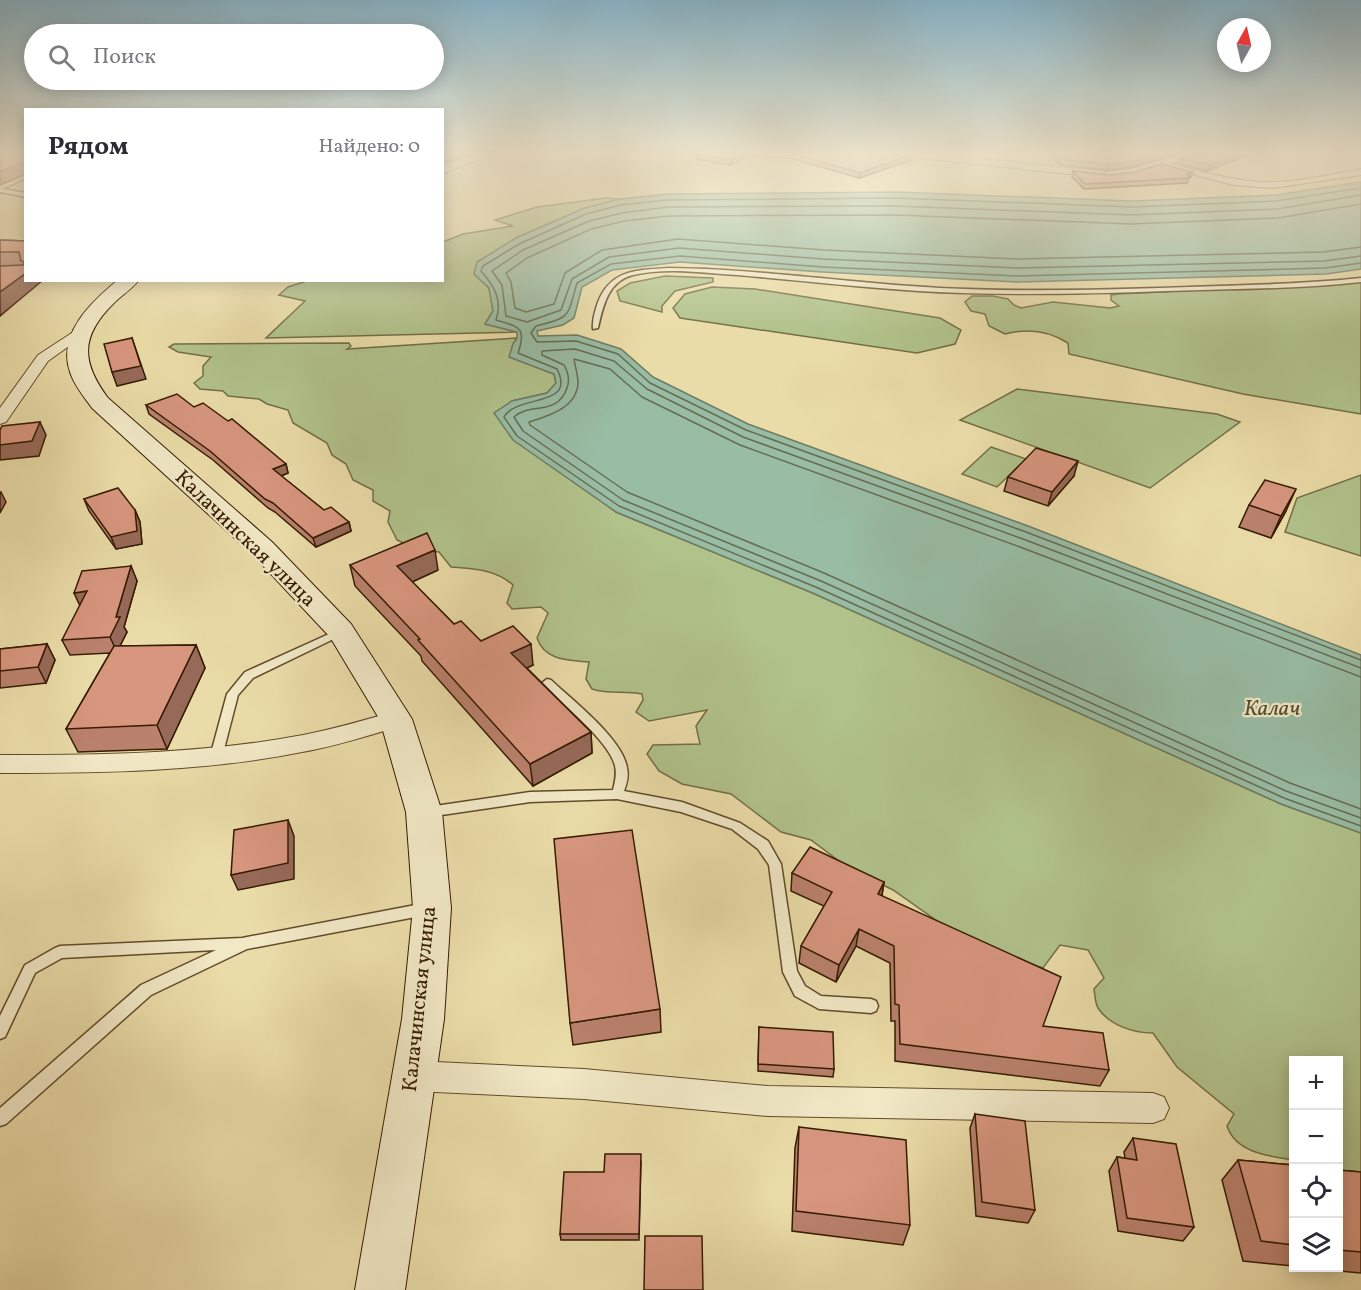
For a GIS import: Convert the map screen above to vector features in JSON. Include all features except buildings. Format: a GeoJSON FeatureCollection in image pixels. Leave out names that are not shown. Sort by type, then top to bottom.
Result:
{"type":"FeatureCollection","features":[{"type":"Feature","properties":{"kind":"main road"},"geometry":{"type":"LineString","coordinates":[[81,332],[97,309],[128,282]]}},
{"type":"Feature","properties":{"kind":"main road","name":"Калачинская улица"},"geometry":{"type":"LineString","coordinates":[[81,332],[77,354],[80,372],[100,403],[262,548],[340,632],[396,719],[424,812],[432,908],[423,1019],[380,1290]]}},
{"type":"Feature","properties":{"kind":"street"},"geometry":{"type":"LineString","coordinates":[[0,419],[44,358],[81,332]]}},
{"type":"Feature","properties":{"kind":"street"},"geometry":{"type":"LineString","coordinates":[[0,764],[117,763],[216,757],[302,744],[396,719]]}},
{"type":"Feature","properties":{"kind":"street"},"geometry":{"type":"LineString","coordinates":[[414,1076],[584,1084],[768,1101],[1153,1108]]}},
{"type":"Feature","properties":{"kind":"lane"},"geometry":{"type":"LineString","coordinates":[[595,327],[600,305],[611,285],[622,277],[654,271],[712,272],[941,290],[1085,292],[1361,280]]}},
{"type":"Feature","properties":{"kind":"lane"},"geometry":{"type":"LineString","coordinates":[[216,757],[233,694],[249,675],[340,632]]}},
{"type":"Feature","properties":{"kind":"lane"},"geometry":{"type":"LineString","coordinates":[[547,683],[611,746],[621,764],[622,780],[617,794]]}},
{"type":"Feature","properties":{"kind":"lane"},"geometry":{"type":"LineString","coordinates":[[424,812],[530,797],[617,794],[682,807],[736,826],[763,845],[775,864],[790,972],[800,991],[819,1002],[872,1006]]}},
{"type":"Feature","properties":{"kind":"lane"},"geometry":{"type":"LineString","coordinates":[[0,1032],[30,969],[60,952],[245,943],[432,908]]}},
{"type":"Feature","properties":{"kind":"lane"},"geometry":{"type":"LineString","coordinates":[[0,1116],[146,990],[245,943]]}},
{"type":"Feature","properties":{"kind":"shaded area"},"geometry":{"type":"Polygon","coordinates":[[[514,214],[571,214],[516,238],[474,274],[489,288],[493,311],[485,324],[517,332],[266,338],[305,301],[279,295],[288,287],[304,282],[444,282],[444,242],[463,234],[513,226],[495,220],[514,214]]]}},
{"type":"Feature","properties":{"kind":"shaded area"},"geometry":{"type":"Polygon","coordinates":[[[665,276],[713,278],[713,282],[675,291],[662,306],[662,312],[620,301],[617,291],[630,283],[665,276]]]}},
{"type":"Feature","properties":{"kind":"shaded area"},"geometry":{"type":"Polygon","coordinates":[[[1361,282],[1361,414],[1243,394],[1069,354],[1068,343],[1053,335],[1038,331],[1005,334],[989,326],[985,314],[971,311],[965,302],[972,296],[993,296],[1008,299],[1021,308],[1053,302],[1110,308],[1119,306],[1111,300],[1111,295],[1119,294],[1361,282]]]}},
{"type":"Feature","properties":{"kind":"shaded area"},"geometry":{"type":"Polygon","coordinates":[[[712,287],[755,289],[940,318],[961,330],[955,344],[917,353],[680,318],[673,308],[685,294],[712,287]]]}},
{"type":"Feature","properties":{"kind":"shaded area"},"geometry":{"type":"Polygon","coordinates":[[[517,338],[510,357],[554,374],[556,383],[547,393],[512,401],[495,414],[616,512],[815,594],[1281,804],[1361,833],[1361,1187],[1343,1176],[1343,1056],[1289,1056],[1289,1159],[1264,1155],[1246,1148],[1231,1135],[1227,1126],[1234,1114],[1177,1067],[1153,1033],[1122,1027],[1103,1014],[1097,1006],[1094,989],[1104,978],[1088,950],[1060,945],[1043,968],[1010,958],[953,932],[893,890],[847,867],[811,840],[781,832],[731,794],[682,784],[659,771],[647,754],[653,745],[700,744],[696,726],[707,710],[649,721],[636,712],[643,700],[642,694],[592,689],[586,679],[589,662],[558,658],[541,646],[537,638],[548,613],[541,607],[512,609],[507,603],[513,585],[506,580],[484,571],[451,567],[439,552],[418,550],[397,540],[388,522],[390,511],[373,501],[373,490],[353,480],[346,464],[332,455],[327,443],[293,423],[288,410],[267,404],[259,399],[228,396],[223,391],[200,389],[194,383],[203,376],[203,366],[211,357],[178,352],[169,347],[174,344],[349,343],[351,346],[347,349],[517,338]]]}},
{"type":"Feature","properties":{"kind":"shaded area"},"geometry":{"type":"Polygon","coordinates":[[[1017,389],[1217,414],[1240,422],[1150,488],[960,420],[1017,389]]]}},
{"type":"Feature","properties":{"kind":"shaded area"},"geometry":{"type":"Polygon","coordinates":[[[991,447],[1026,459],[997,487],[962,474],[991,447]]]}},
{"type":"Feature","properties":{"kind":"shaded area"},"geometry":{"type":"Polygon","coordinates":[[[1361,475],[1361,556],[1285,532],[1297,498],[1361,475]]]}},
{"type":"Feature","properties":{"kind":"water","name":"Калач"},"geometry":{"type":"Polygon","coordinates":[[[571,214],[1361,214],[1361,269],[1326,274],[1017,282],[680,262],[612,270],[582,287],[574,318],[563,325],[537,331],[538,336],[577,335],[621,349],[653,377],[748,424],[1028,526],[1361,655],[1361,833],[1281,804],[815,594],[616,512],[513,440],[494,413],[512,401],[547,393],[556,383],[554,374],[509,357],[517,338],[517,332],[485,324],[493,311],[489,288],[474,274],[477,262],[516,238],[571,214]]]}}]}
